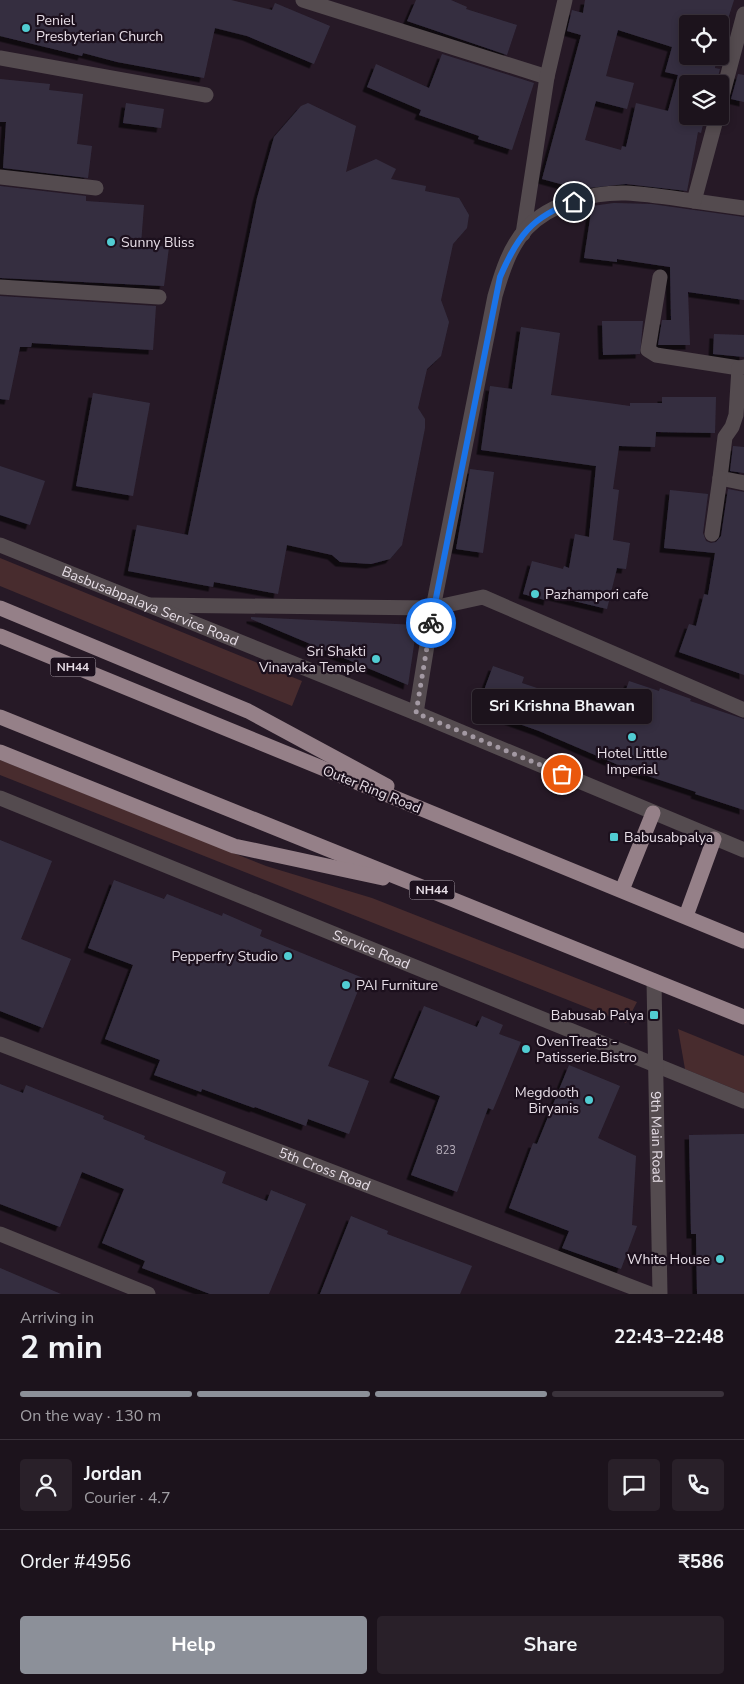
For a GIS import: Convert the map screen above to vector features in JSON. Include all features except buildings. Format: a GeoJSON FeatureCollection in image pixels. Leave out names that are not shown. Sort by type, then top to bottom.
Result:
{"type":"FeatureCollection","features":[{"type":"Feature","properties":{"kind":"highway"},"geometry":{"type":"LineString","coordinates":[[0,608],[248,711],[456,823]]}},
{"type":"Feature","properties":{"kind":"highway","name":"Outer Ring Road"},"geometry":{"type":"LineString","coordinates":[[0,636],[744,941]]}},
{"type":"Feature","properties":{"kind":"highway","name":"NH44"},"geometry":{"type":"LineString","coordinates":[[0,717],[744,1017]]}},
{"type":"Feature","properties":{"kind":"highway"},"geometry":{"type":"LineString","coordinates":[[0,752],[234,846],[423,886]]}},
{"type":"Feature","properties":{"kind":"highway"},"geometry":{"type":"LineString","coordinates":[[622,890],[653,813]]}},
{"type":"Feature","properties":{"kind":"highway"},"geometry":{"type":"LineString","coordinates":[[686,916],[714,839]]}},
{"type":"Feature","properties":{"kind":"street"},"geometry":{"type":"LineString","coordinates":[[303,0],[547,77]]}},
{"type":"Feature","properties":{"kind":"street"},"geometry":{"type":"LineString","coordinates":[[523,234],[547,77],[565,0]]}},
{"type":"Feature","properties":{"kind":"street"},"geometry":{"type":"LineString","coordinates":[[728,75],[744,14]]}},
{"type":"Feature","properties":{"kind":"street"},"geometry":{"type":"LineString","coordinates":[[0,58],[206,95]]}},
{"type":"Feature","properties":{"kind":"street"},"geometry":{"type":"LineString","coordinates":[[694,201],[715,125]]}},
{"type":"Feature","properties":{"kind":"street"},"geometry":{"type":"LineString","coordinates":[[0,177],[96,188]]}},
{"type":"Feature","properties":{"kind":"street"},"geometry":{"type":"LineString","coordinates":[[416,713],[433,608],[495,296],[508,258],[523,234],[528,227],[545,214],[584,198],[626,193],[744,208]]}},
{"type":"Feature","properties":{"kind":"street"},"geometry":{"type":"LineString","coordinates":[[660,277],[648,350],[656,355],[742,368],[736,415],[732,427],[725,437],[712,534]]}},
{"type":"Feature","properties":{"kind":"street"},"geometry":{"type":"LineString","coordinates":[[0,287],[159,297]]}},
{"type":"Feature","properties":{"kind":"street"},"geometry":{"type":"LineString","coordinates":[[720,478],[744,483]]}},
{"type":"Feature","properties":{"kind":"street","name":"Basbusabpalaya Service Road"},"geometry":{"type":"LineString","coordinates":[[0,545],[416,713],[744,850]]}},
{"type":"Feature","properties":{"kind":"street"},"geometry":{"type":"LineString","coordinates":[[149,605],[433,608],[483,597],[744,710]]}},
{"type":"Feature","properties":{"kind":"street","name":"Service Road"},"geometry":{"type":"LineString","coordinates":[[0,798],[744,1101]]}},
{"type":"Feature","properties":{"kind":"street","name":"9th Main Road"},"geometry":{"type":"LineString","coordinates":[[654,981],[660,1294]]}},
{"type":"Feature","properties":{"kind":"street","name":"5th Cross Road"},"geometry":{"type":"LineString","coordinates":[[0,1044],[650,1294]]}},
{"type":"Feature","properties":{"kind":"street"},"geometry":{"type":"LineString","coordinates":[[0,1234],[148,1294]]}},
{"type":"Feature","properties":{"kind":"shaded area"},"geometry":{"type":"Polygon","coordinates":[[[0,558],[302,681],[292,706],[0,586],[0,558]]]}},
{"type":"Feature","properties":{"kind":"shaded area"},"geometry":{"type":"Polygon","coordinates":[[[0,760],[266,866],[372,898],[637,1002],[626,1023],[0,775],[0,760]]]}},
{"type":"Feature","properties":{"kind":"shaded area"},"geometry":{"type":"Polygon","coordinates":[[[678,1029],[744,1056],[744,1093],[685,1069],[678,1029]]]}},
{"type":"Feature","properties":{"kind":"way so far"},"geometry":{"type":"LineString","coordinates":[[431,623],[416,713],[562,774]]}},
{"type":"Feature","properties":{"kind":"place","name":"Peniel Presbyterian Church"},"geometry":{"type":"Point","coordinates":[26,28]}},
{"type":"Feature","properties":{"kind":"place","name":"Sunny Bliss"},"geometry":{"type":"Point","coordinates":[111,242]}},
{"type":"Feature","properties":{"kind":"place","name":"Pazhampori cafe"},"geometry":{"type":"Point","coordinates":[535,594]}},
{"type":"Feature","properties":{"kind":"place","name":"Sri Shakti Vinayaka Temple"},"geometry":{"type":"Point","coordinates":[376,659]}},
{"type":"Feature","properties":{"kind":"place","name":"Hotel Little Imperial"},"geometry":{"type":"Point","coordinates":[632,737]}},
{"type":"Feature","properties":{"kind":"place","name":"Sri Krishna Bhawan"},"geometry":{"type":"Point","coordinates":[562,774]}},
{"type":"Feature","properties":{"kind":"place","name":"Babusabpalya"},"geometry":{"type":"Point","coordinates":[614,837]}},
{"type":"Feature","properties":{"kind":"place","name":"Pepperfry Studio"},"geometry":{"type":"Point","coordinates":[288,956]}},
{"type":"Feature","properties":{"kind":"place","name":"PAI Furniture"},"geometry":{"type":"Point","coordinates":[346,985]}},
{"type":"Feature","properties":{"kind":"place","name":"Babusab Palya"},"geometry":{"type":"Point","coordinates":[654,1015]}},
{"type":"Feature","properties":{"kind":"place","name":"OvenTreats - Patisserie.Bistro"},"geometry":{"type":"Point","coordinates":[526,1049]}},
{"type":"Feature","properties":{"kind":"place","name":"Megdooth Biryanis"},"geometry":{"type":"Point","coordinates":[589,1100]}},
{"type":"Feature","properties":{"kind":"place","name":"White House"},"geometry":{"type":"Point","coordinates":[720,1259]}},
{"type":"Feature","properties":{"kind":"route"},"geometry":{"type":"LineString","coordinates":[[431,623],[500,277],[508,258],[528,227],[545,214],[574,202]]}}]}
